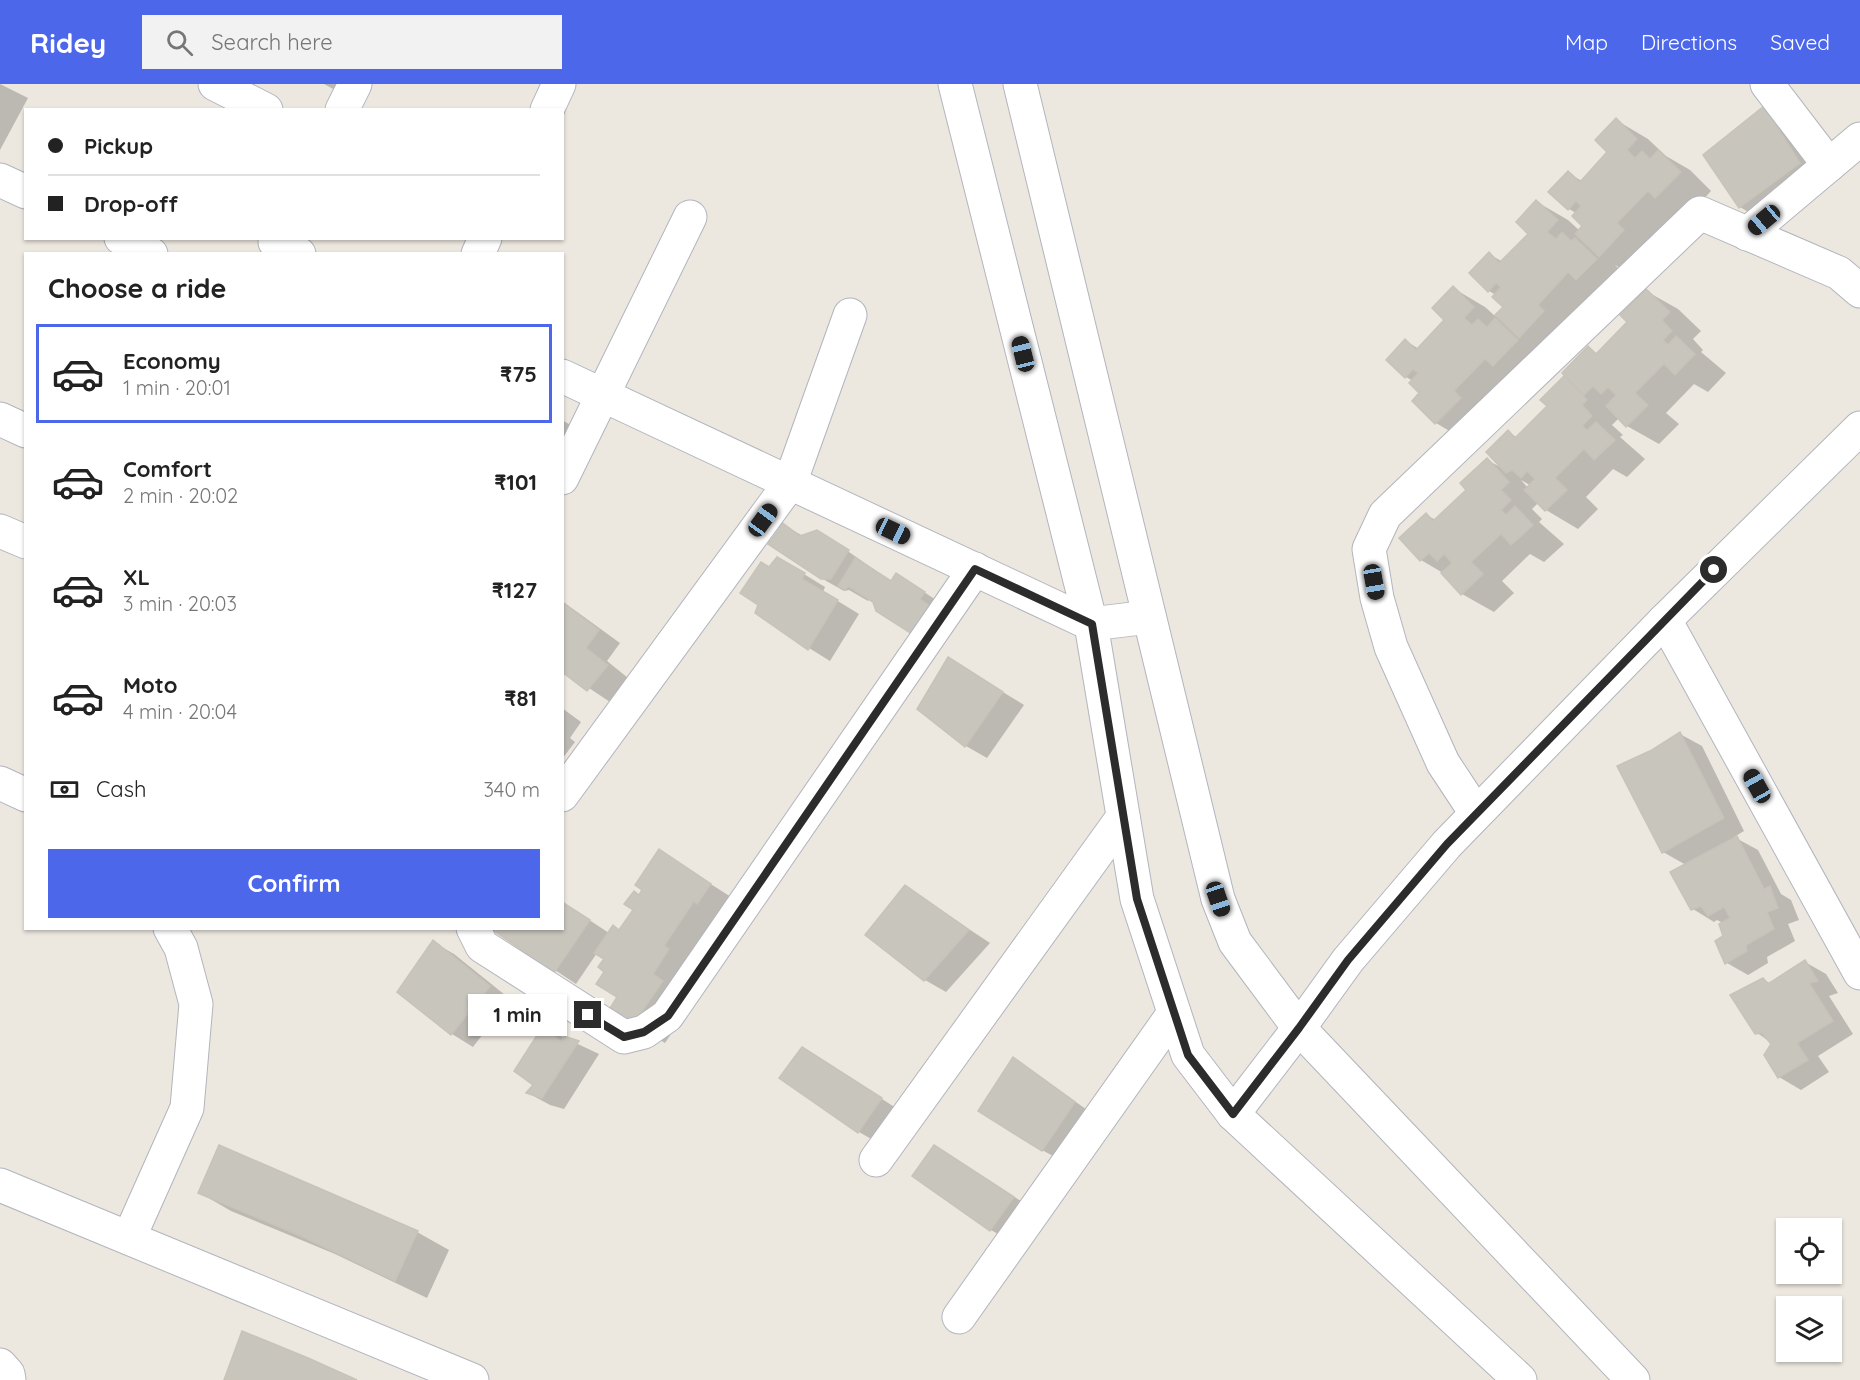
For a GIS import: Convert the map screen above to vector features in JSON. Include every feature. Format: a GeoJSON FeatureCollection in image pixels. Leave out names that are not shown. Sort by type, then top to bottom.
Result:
{"type":"FeatureCollection","features":[{"type":"Feature","properties":{"kind":"street"},"geometry":{"type":"LineString","coordinates":[[215,84],[262,108]]}},
{"type":"Feature","properties":{"kind":"street"},"geometry":{"type":"LineString","coordinates":[[343,108],[355,84]]}},
{"type":"Feature","properties":{"kind":"street"},"geometry":{"type":"LineString","coordinates":[[548,108],[559,84]]}},
{"type":"Feature","properties":{"kind":"street"},"geometry":{"type":"LineString","coordinates":[[955,84],[1092,624],[1137,899],[1188,1055],[1233,1114],[1520,1380]]}},
{"type":"Feature","properties":{"kind":"street"},"geometry":{"type":"LineString","coordinates":[[1020,84],[1149,616],[1226,922],[1235,942],[1299,1028],[1633,1380]]}},
{"type":"Feature","properties":{"kind":"street"},"geometry":{"type":"LineString","coordinates":[[1767,84],[1829,165]]}},
{"type":"Feature","properties":{"kind":"street"},"geometry":{"type":"LineString","coordinates":[[1748,234],[1860,139]]}},
{"type":"Feature","properties":{"kind":"street"},"geometry":{"type":"LineString","coordinates":[[0,180],[24,191]]}},
{"type":"Feature","properties":{"kind":"street"},"geometry":{"type":"LineString","coordinates":[[1476,813],[1443,763],[1391,647],[1377,598],[1369,549],[1385,515],[1700,213],[1839,273],[1860,291]]}},
{"type":"Feature","properties":{"kind":"street"},"geometry":{"type":"LineString","coordinates":[[564,474],[690,217]]}},
{"type":"Feature","properties":{"kind":"street"},"geometry":{"type":"LineString","coordinates":[[125,240],[147,252]]}},
{"type":"Feature","properties":{"kind":"street"},"geometry":{"type":"LineString","coordinates":[[564,792],[790,483],[850,315]]}},
{"type":"Feature","properties":{"kind":"street"},"geometry":{"type":"LineString","coordinates":[[564,377],[1092,624],[1149,616]]}},
{"type":"Feature","properties":{"kind":"street"},"geometry":{"type":"LineString","coordinates":[[0,419],[24,430]]}},
{"type":"Feature","properties":{"kind":"street"},"geometry":{"type":"LineString","coordinates":[[1233,1114],[1348,960],[1447,844],[1665,620],[1860,428]]}},
{"type":"Feature","properties":{"kind":"street"},"geometry":{"type":"LineString","coordinates":[[0,531],[24,541]]}},
{"type":"Feature","properties":{"kind":"street"},"geometry":{"type":"LineString","coordinates":[[474,930],[482,946],[624,1037],[644,1032],[668,1016],[975,569]]}},
{"type":"Feature","properties":{"kind":"street"},"geometry":{"type":"LineString","coordinates":[[1665,620],[1860,973]]}},
{"type":"Feature","properties":{"kind":"street"},"geometry":{"type":"LineString","coordinates":[[0,783],[24,794]]}},
{"type":"Feature","properties":{"kind":"street"},"geometry":{"type":"LineString","coordinates":[[876,1160],[1123,817]]}},
{"type":"Feature","properties":{"kind":"street"},"geometry":{"type":"LineString","coordinates":[[129,1238],[187,1108],[196,1004],[181,948],[171,930]]}},
{"type":"Feature","properties":{"kind":"street"},"geometry":{"type":"LineString","coordinates":[[959,1317],[1174,1013]]}},
{"type":"Feature","properties":{"kind":"street"},"geometry":{"type":"LineString","coordinates":[[0,1185],[472,1380]]}},
{"type":"Feature","properties":{"kind":"street"},"geometry":{"type":"LineString","coordinates":[[0,1365],[8,1374],[9,1380]]}},
{"type":"Feature","properties":{"kind":"building"},"geometry":{"type":"Polygon","coordinates":[[[1764,106],[1800,163],[1739,208],[1703,155],[1764,106]]]}},
{"type":"Feature","properties":{"kind":"building"},"geometry":{"type":"Polygon","coordinates":[[[1616,118],[1637,139],[1627,150],[1635,158],[1642,151],[1650,159],[1658,150],[1681,172],[1655,198],[1648,191],[1617,223],[1624,230],[1599,257],[1575,234],[1582,226],[1572,216],[1581,206],[1576,201],[1568,210],[1548,192],[1568,171],[1580,182],[1607,152],[1595,140],[1616,118]]]}},
{"type":"Feature","properties":{"kind":"building"},"geometry":{"type":"Polygon","coordinates":[[[1536,200],[1558,220],[1547,232],[1556,239],[1562,232],[1571,241],[1575,238],[1597,259],[1576,280],[1568,272],[1538,305],[1544,311],[1519,338],[1495,315],[1503,307],[1492,297],[1501,287],[1496,283],[1488,292],[1469,273],[1489,252],[1499,263],[1528,234],[1516,222],[1536,200]]]}},
{"type":"Feature","properties":{"kind":"building"},"geometry":{"type":"Polygon","coordinates":[[[1453,286],[1474,307],[1464,318],[1472,325],[1478,319],[1487,327],[1495,318],[1518,340],[1493,366],[1485,359],[1454,391],[1461,398],[1435,424],[1412,401],[1419,393],[1409,383],[1418,373],[1413,369],[1405,378],[1386,360],[1405,339],[1416,350],[1444,320],[1432,308],[1453,286]]]}},
{"type":"Feature","properties":{"kind":"building"},"geometry":{"type":"Polygon","coordinates":[[[1646,289],[1670,312],[1662,320],[1672,331],[1663,340],[1668,345],[1676,336],[1695,354],[1675,375],[1664,364],[1635,393],[1648,405],[1626,427],[1606,406],[1616,395],[1608,387],[1601,394],[1593,386],[1584,395],[1562,373],[1588,346],[1596,354],[1627,322],[1620,315],[1646,289]]]}},
{"type":"Feature","properties":{"kind":"building"},"geometry":{"type":"Polygon","coordinates":[[[1564,376],[1587,400],[1582,405],[1592,416],[1582,426],[1587,430],[1596,422],[1615,440],[1594,460],[1584,449],[1555,478],[1567,490],[1545,511],[1524,490],[1535,479],[1527,471],[1521,478],[1512,470],[1506,473],[1486,452],[1508,430],[1515,438],[1547,406],[1540,400],[1564,376]]]}},
{"type":"Feature","properties":{"kind":"building"},"geometry":{"type":"Polygon","coordinates":[[[1487,458],[1509,482],[1501,490],[1511,500],[1501,510],[1506,515],[1515,506],[1533,525],[1511,545],[1501,534],[1471,562],[1483,574],[1461,595],[1441,573],[1452,563],[1444,554],[1437,561],[1429,553],[1420,561],[1399,538],[1426,513],[1433,521],[1466,490],[1460,483],[1487,458]]]}},
{"type":"Feature","properties":{"kind":"building"},"geometry":{"type":"Polygon","coordinates":[[[780,521],[800,536],[817,530],[849,550],[831,579],[821,579],[768,544],[780,528],[777,525],[780,521]]]}},
{"type":"Feature","properties":{"kind":"building"},"geometry":{"type":"Polygon","coordinates":[[[777,557],[805,573],[802,579],[838,600],[808,650],[755,613],[758,605],[740,593],[761,562],[769,567],[777,557]]]}},
{"type":"Feature","properties":{"kind":"building"},"geometry":{"type":"Polygon","coordinates":[[[855,558],[891,581],[896,573],[925,592],[920,599],[930,606],[912,634],[876,611],[873,602],[848,586],[845,590],[838,586],[855,558]]]}},
{"type":"Feature","properties":{"kind":"building"},"geometry":{"type":"Polygon","coordinates":[[[564,604],[599,630],[586,648],[608,665],[587,691],[564,674],[564,604]]]}},
{"type":"Feature","properties":{"kind":"building"},"geometry":{"type":"Polygon","coordinates":[[[948,657],[1003,692],[965,747],[917,709],[948,657]]]}},
{"type":"Feature","properties":{"kind":"building"},"geometry":{"type":"Polygon","coordinates":[[[1680,732],[1724,818],[1662,853],[1617,766],[1652,750],[1680,732]]]}},
{"type":"Feature","properties":{"kind":"building"},"geometry":{"type":"Polygon","coordinates":[[[1737,836],[1764,889],[1770,886],[1778,908],[1767,912],[1774,929],[1746,945],[1747,951],[1725,964],[1715,941],[1723,936],[1719,924],[1730,918],[1724,907],[1708,916],[1701,906],[1691,910],[1670,872],[1737,836]]]}},
{"type":"Feature","properties":{"kind":"building"},"geometry":{"type":"Polygon","coordinates":[[[659,849],[711,884],[697,904],[694,901],[664,946],[669,949],[653,974],[663,981],[632,1026],[609,1010],[617,997],[596,984],[604,972],[598,967],[604,959],[594,953],[613,925],[619,930],[633,910],[624,904],[634,891],[639,895],[642,890],[635,885],[659,849]]]}},
{"type":"Feature","properties":{"kind":"building"},"geometry":{"type":"Polygon","coordinates":[[[905,885],[969,930],[924,981],[865,935],[905,885]]]}},
{"type":"Feature","properties":{"kind":"building"},"geometry":{"type":"Polygon","coordinates":[[[564,903],[590,920],[554,973],[493,930],[564,930],[564,903]]]}},
{"type":"Feature","properties":{"kind":"building"},"geometry":{"type":"Polygon","coordinates":[[[433,940],[490,986],[451,1035],[397,992],[433,940]]]}},
{"type":"Feature","properties":{"kind":"building"},"geometry":{"type":"Polygon","coordinates":[[[1805,960],[1818,981],[1809,983],[1833,1021],[1797,1043],[1808,1060],[1778,1078],[1764,1055],[1771,1044],[1762,1033],[1755,1034],[1730,995],[1763,978],[1768,984],[1805,960]]]}},
{"type":"Feature","properties":{"kind":"building"},"geometry":{"type":"Polygon","coordinates":[[[543,1026],[561,1042],[564,1036],[579,1041],[542,1098],[526,1093],[533,1085],[514,1071],[543,1026]]]}},
{"type":"Feature","properties":{"kind":"building"},"geometry":{"type":"Polygon","coordinates":[[[802,1047],[882,1098],[858,1133],[779,1078],[802,1047]]]}},
{"type":"Feature","properties":{"kind":"building"},"geometry":{"type":"Polygon","coordinates":[[[1013,1057],[1075,1102],[1042,1151],[978,1111],[1013,1057]]]}},
{"type":"Feature","properties":{"kind":"building"},"geometry":{"type":"Polygon","coordinates":[[[219,1145],[418,1231],[395,1281],[301,1236],[198,1193],[219,1145]]]}},
{"type":"Feature","properties":{"kind":"building"},"geometry":{"type":"Polygon","coordinates":[[[934,1145],[1014,1197],[990,1231],[912,1176],[934,1145]]]}},
{"type":"Feature","properties":{"kind":"building"},"geometry":{"type":"Polygon","coordinates":[[[242,1331],[308,1358],[357,1380],[224,1380],[242,1331]]]}},
{"type":"Feature","properties":{"kind":"route"},"geometry":{"type":"LineString","coordinates":[[588,1015],[624,1037],[644,1032],[668,1016],[709,960],[975,569],[1092,624],[1137,899],[1188,1055],[1233,1114],[1348,960],[1447,844],[1714,570]]}}]}
